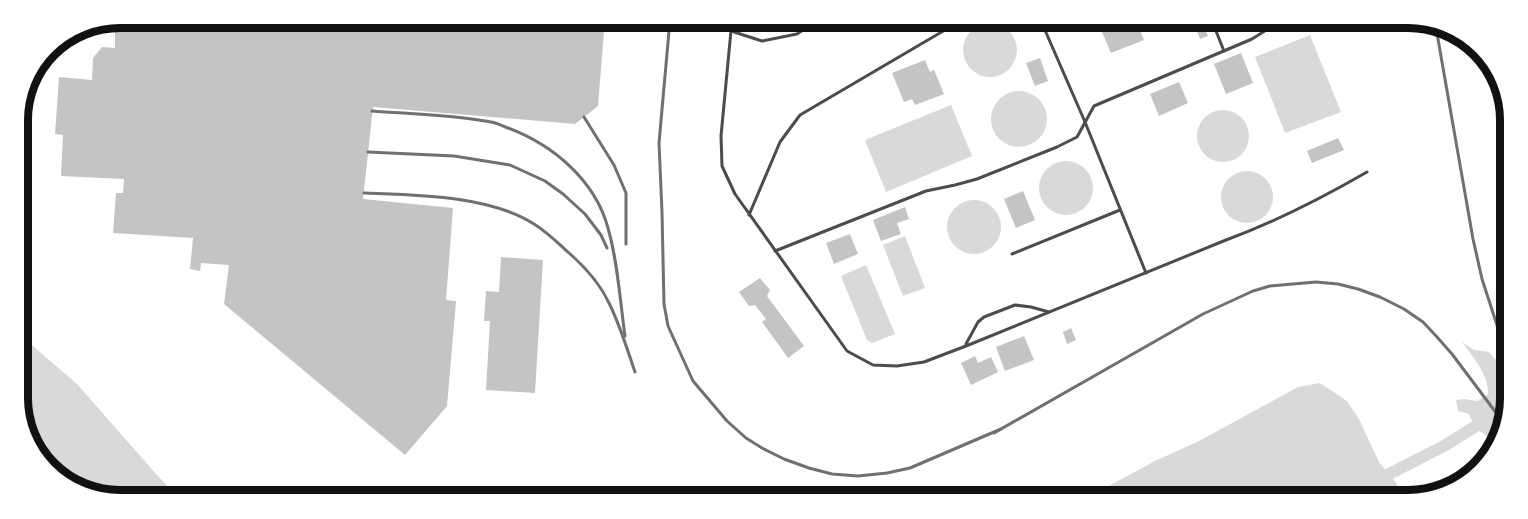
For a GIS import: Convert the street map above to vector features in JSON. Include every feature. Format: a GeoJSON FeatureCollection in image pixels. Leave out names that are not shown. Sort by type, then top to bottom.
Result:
{"type":"FeatureCollection","features":[{"type":"Feature","properties":{"kind":"lane"},"geometry":{"type":"LineString","coordinates":[[731,28],[722,136],[722,166],[735,194],[749,215],[847,351],[873,365],[897,366],[924,362],[966,346],[1256,229],[1367,172]]}},
{"type":"Feature","properties":{"kind":"lane"},"geometry":{"type":"LineString","coordinates":[[731,31],[762,41],[797,34],[806,28]]}},
{"type":"Feature","properties":{"kind":"lane"},"geometry":{"type":"LineString","coordinates":[[749,215],[780,142],[800,115],[948,28]]}},
{"type":"Feature","properties":{"kind":"lane"},"geometry":{"type":"LineString","coordinates":[[1044,28],[1146,273]]}},
{"type":"Feature","properties":{"kind":"lane"},"geometry":{"type":"LineString","coordinates":[[1215,28],[1224,51]]}},
{"type":"Feature","properties":{"kind":"lane"},"geometry":{"type":"LineString","coordinates":[[774,251],[926,191],[977,179],[1057,147],[1077,137],[1094,106],[1252,39],[1270,28]]}},
{"type":"Feature","properties":{"kind":"lane"},"geometry":{"type":"LineString","coordinates":[[1012,254],[1120,210]]}},
{"type":"Feature","properties":{"kind":"lane"},"geometry":{"type":"LineString","coordinates":[[966,346],[978,322],[984,317],[1015,305],[1049,312]]}},
{"type":"Feature","properties":{"kind":"shaded area"},"geometry":{"type":"Polygon","coordinates":[[[975,28],[1005,28],[1012,35],[1016,45],[1015,60],[1009,69],[1000,75],[990,77],[980,75],[971,69],[965,60],[963,50],[965,40],[975,28]]]}},
{"type":"Feature","properties":{"kind":"shaded area"},"geometry":{"type":"Polygon","coordinates":[[[1310,35],[1341,112],[1285,133],[1255,57],[1310,35]]]}},
{"type":"Feature","properties":{"kind":"shaded area"},"geometry":{"type":"Polygon","coordinates":[[[1013,91],[1025,91],[1035,95],[1043,103],[1047,119],[1043,135],[1035,143],[1025,147],[1013,147],[1003,143],[995,135],[991,125],[991,113],[995,103],[1003,95],[1013,91]]]}},
{"type":"Feature","properties":{"kind":"shaded area"},"geometry":{"type":"Polygon","coordinates":[[[951,105],[972,156],[886,192],[865,140],[951,105]]]}},
{"type":"Feature","properties":{"kind":"shaded area"},"geometry":{"type":"Polygon","coordinates":[[[1218,110],[1228,110],[1242,117],[1249,136],[1242,155],[1228,162],[1218,162],[1208,158],[1201,151],[1197,141],[1197,131],[1201,121],[1208,114],[1218,110]]]}},
{"type":"Feature","properties":{"kind":"shaded area"},"geometry":{"type":"Polygon","coordinates":[[[1061,161],[1071,161],[1081,165],[1089,173],[1093,188],[1089,203],[1081,211],[1071,215],[1061,215],[1051,211],[1043,203],[1039,193],[1039,183],[1043,173],[1051,165],[1061,161]]]}},
{"type":"Feature","properties":{"kind":"shaded area"},"geometry":{"type":"Polygon","coordinates":[[[1242,171],[1252,171],[1266,178],[1273,197],[1266,216],[1252,223],[1242,223],[1232,219],[1225,212],[1221,202],[1221,192],[1225,182],[1232,175],[1242,171]]]}},
{"type":"Feature","properties":{"kind":"shaded area"},"geometry":{"type":"Polygon","coordinates":[[[969,200],[979,200],[989,204],[997,212],[1001,227],[997,242],[989,250],[979,254],[969,254],[959,250],[951,242],[947,232],[947,222],[951,212],[959,204],[969,200]]]}},
{"type":"Feature","properties":{"kind":"shaded area"},"geometry":{"type":"Polygon","coordinates":[[[905,236],[925,288],[903,296],[883,245],[905,236]]]}},
{"type":"Feature","properties":{"kind":"shaded area"},"geometry":{"type":"Polygon","coordinates":[[[866,265],[895,334],[872,343],[867,340],[841,276],[866,265]]]}},
{"type":"Feature","properties":{"kind":"shaded area"},"geometry":{"type":"Polygon","coordinates":[[[28,342],[77,384],[171,490],[109,490],[70,475],[51,459],[38,439],[30,416],[28,342]]]}},
{"type":"Feature","properties":{"kind":"shaded area"},"geometry":{"type":"Polygon","coordinates":[[[1462,342],[1474,350],[1489,352],[1500,370],[1499,410],[1491,438],[1480,430],[1469,414],[1458,411],[1456,400],[1478,401],[1488,394],[1486,380],[1462,342]]]}},
{"type":"Feature","properties":{"kind":"shaded area"},"geometry":{"type":"Polygon","coordinates":[[[1320,383],[1347,401],[1359,419],[1379,462],[1397,484],[1397,490],[1101,490],[1155,461],[1199,441],[1298,387],[1320,383]]]}},
{"type":"Feature","properties":{"kind":"building"},"geometry":{"type":"Polygon","coordinates":[[[121,28],[604,28],[598,106],[575,124],[373,107],[363,199],[453,208],[446,300],[456,301],[447,406],[405,455],[224,304],[229,265],[201,263],[200,271],[190,269],[193,238],[113,233],[116,193],[123,193],[124,179],[61,176],[63,135],[55,134],[59,77],[92,80],[93,58],[102,47],[115,48],[115,29],[121,28]]]}},
{"type":"Feature","properties":{"kind":"building"},"geometry":{"type":"Polygon","coordinates":[[[1112,28],[1139,28],[1144,40],[1111,53],[1102,32],[1112,28]]]}},
{"type":"Feature","properties":{"kind":"building"},"geometry":{"type":"Polygon","coordinates":[[[1196,28],[1205,28],[1208,36],[1200,39],[1196,28]]]}},
{"type":"Feature","properties":{"kind":"building"},"geometry":{"type":"Polygon","coordinates":[[[1241,53],[1253,83],[1226,94],[1214,64],[1241,53]]]}},
{"type":"Feature","properties":{"kind":"building"},"geometry":{"type":"Polygon","coordinates":[[[1040,58],[1048,81],[1035,86],[1026,63],[1040,58]]]}},
{"type":"Feature","properties":{"kind":"building"},"geometry":{"type":"Polygon","coordinates":[[[925,60],[930,72],[934,70],[944,94],[915,105],[912,99],[904,102],[892,73],[925,60]]]}},
{"type":"Feature","properties":{"kind":"building"},"geometry":{"type":"Polygon","coordinates":[[[1179,82],[1188,103],[1159,116],[1150,94],[1179,82]]]}},
{"type":"Feature","properties":{"kind":"building"},"geometry":{"type":"Polygon","coordinates":[[[1338,138],[1344,150],[1312,163],[1307,151],[1338,138]]]}},
{"type":"Feature","properties":{"kind":"building"},"geometry":{"type":"Polygon","coordinates":[[[1023,191],[1035,220],[1016,228],[1004,199],[1023,191]]]}},
{"type":"Feature","properties":{"kind":"building"},"geometry":{"type":"Polygon","coordinates":[[[905,207],[909,219],[897,223],[901,234],[881,241],[873,220],[905,207]]]}},
{"type":"Feature","properties":{"kind":"building"},"geometry":{"type":"Polygon","coordinates":[[[850,234],[858,254],[834,264],[826,243],[850,234]]]}},
{"type":"Feature","properties":{"kind":"building"},"geometry":{"type":"Polygon","coordinates":[[[501,257],[543,260],[535,393],[486,390],[490,321],[484,321],[486,291],[499,292],[501,257]]]}},
{"type":"Feature","properties":{"kind":"building"},"geometry":{"type":"Polygon","coordinates":[[[760,278],[770,290],[767,296],[804,346],[788,358],[762,322],[766,319],[755,305],[749,306],[739,292],[760,278]]]}},
{"type":"Feature","properties":{"kind":"building"},"geometry":{"type":"Polygon","coordinates":[[[1071,328],[1076,340],[1067,344],[1063,332],[1071,328]]]}},
{"type":"Feature","properties":{"kind":"building"},"geometry":{"type":"Polygon","coordinates":[[[1024,336],[1034,360],[1005,371],[996,347],[1024,336]]]}},
{"type":"Feature","properties":{"kind":"building"},"geometry":{"type":"Polygon","coordinates":[[[975,356],[978,363],[991,357],[998,372],[971,385],[961,363],[975,356]]]}},
{"type":"Feature","properties":{"kind":"waterway"},"geometry":{"type":"LineString","coordinates":[[1389,474],[1444,446],[1476,426]]}},
{"type":"Feature","properties":{"kind":"railway"},"geometry":{"type":"LineString","coordinates":[[669,28],[659,143],[664,304],[668,326],[693,381],[727,421],[746,438],[784,459],[832,474],[858,476],[910,468],[1001,429]]}},
{"type":"Feature","properties":{"kind":"railway"},"geometry":{"type":"LineString","coordinates":[[1437,34],[1473,239],[1482,279],[1500,334]]}},
{"type":"Feature","properties":{"kind":"railway"},"geometry":{"type":"LineString","coordinates":[[372,111],[447,116],[495,123],[541,144],[570,166],[593,195],[608,228],[625,336]]}},
{"type":"Feature","properties":{"kind":"railway"},"geometry":{"type":"LineString","coordinates":[[584,117],[614,165],[626,193],[626,244]]}},
{"type":"Feature","properties":{"kind":"railway"},"geometry":{"type":"LineString","coordinates":[[368,152],[454,156],[510,165],[545,181],[563,194],[585,214],[601,235],[607,248]]}},
{"type":"Feature","properties":{"kind":"railway"},"geometry":{"type":"LineString","coordinates":[[364,193],[429,196],[474,202],[516,214],[539,227],[581,264],[601,289],[617,320],[635,372]]}},
{"type":"Feature","properties":{"kind":"railway"},"geometry":{"type":"LineString","coordinates":[[994,433],[1203,314],[1253,291],[1270,286],[1316,282],[1338,284],[1380,297],[1423,322],[1452,354],[1498,415]]}}]}
